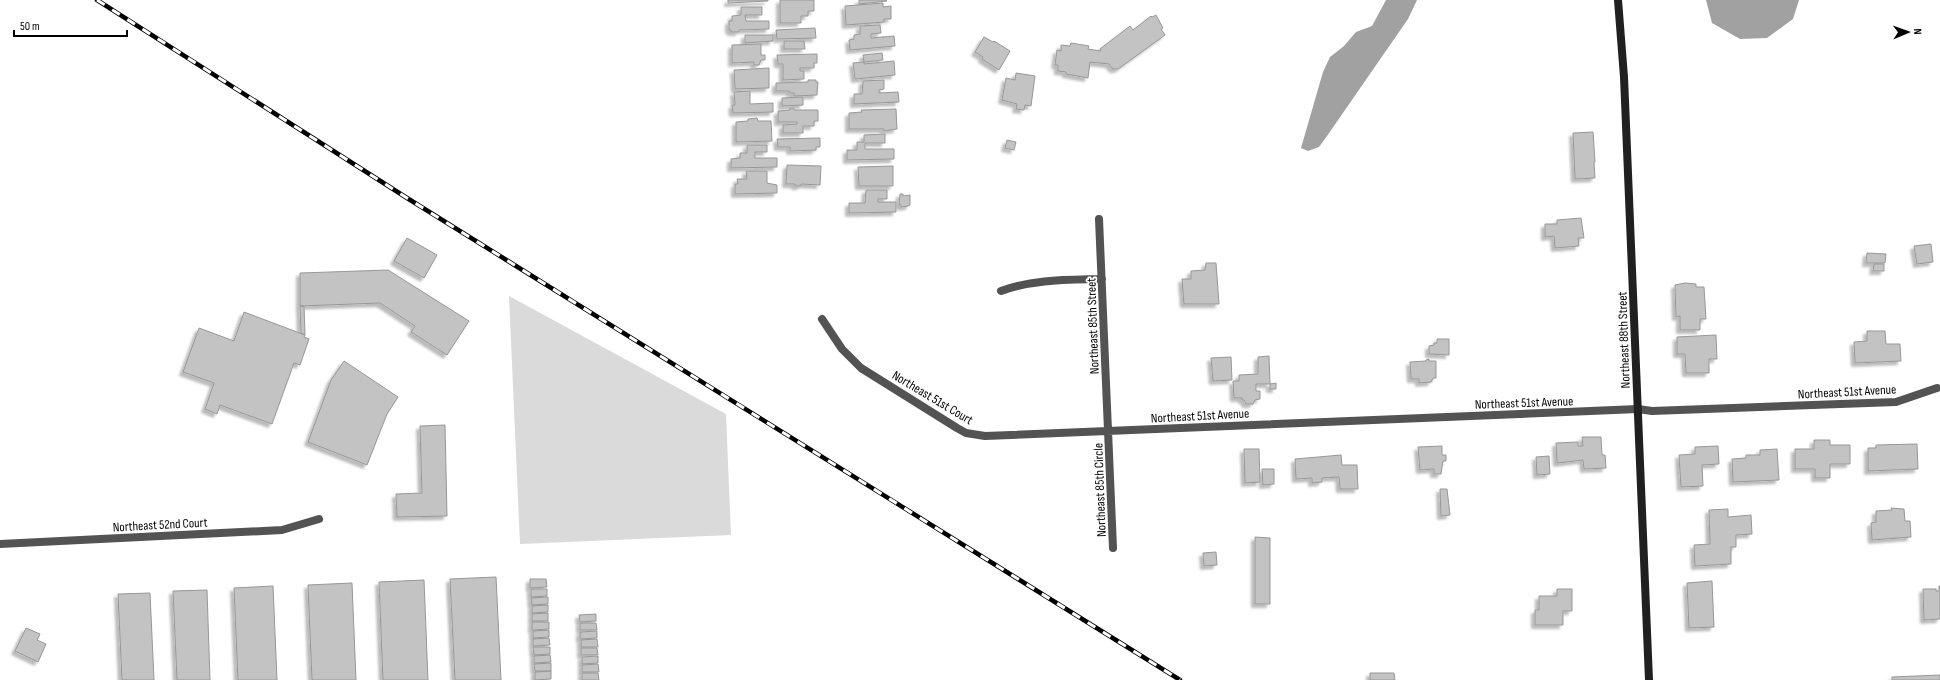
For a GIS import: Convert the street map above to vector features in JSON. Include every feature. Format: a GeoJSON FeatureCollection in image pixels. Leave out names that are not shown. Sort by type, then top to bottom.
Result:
{"type":"FeatureCollection","features":[{"type":"Feature","properties":{"kind":"main road","name":"Northeast 88th Street"},"geometry":{"type":"LineString","coordinates":[[1618,0],[1624,85],[1649,680]]}},
{"type":"Feature","properties":{"kind":"street","name":"Northeast 85th Street"},"geometry":{"type":"LineString","coordinates":[[1099,220],[1108,431]]}},
{"type":"Feature","properties":{"kind":"street"},"geometry":{"type":"LineString","coordinates":[[1001,291],[1036,281],[1102,279]]}},
{"type":"Feature","properties":{"kind":"street","name":"Northeast 51st Court"},"geometry":{"type":"LineString","coordinates":[[822,319],[842,349],[861,368],[966,433],[985,436],[1108,431]]}},
{"type":"Feature","properties":{"kind":"street","name":"Northeast 51st Avenue"},"geometry":{"type":"LineString","coordinates":[[1108,431],[1638,409],[1652,411],[1896,402],[1937,388]]}},
{"type":"Feature","properties":{"kind":"street","name":"Northeast 85th Circle"},"geometry":{"type":"LineString","coordinates":[[1108,431],[1113,548]]}},
{"type":"Feature","properties":{"kind":"street","name":"Northeast 52nd Court"},"geometry":{"type":"LineString","coordinates":[[0,544],[282,530],[319,519]]}},
{"type":"Feature","properties":{"kind":"shaded area"},"geometry":{"type":"Polygon","coordinates":[[[1386,0],[1417,0],[1408,19],[1319,147],[1308,151],[1301,148],[1323,72],[1330,57],[1344,46],[1356,32],[1372,26],[1386,0]]]}},
{"type":"Feature","properties":{"kind":"shaded area"},"geometry":{"type":"Polygon","coordinates":[[[1706,0],[1799,0],[1793,19],[1767,38],[1740,39],[1712,23],[1706,0]]]}},
{"type":"Feature","properties":{"kind":"shaded area"},"geometry":{"type":"Polygon","coordinates":[[[509,296],[726,414],[731,535],[520,544],[509,296]]]}},
{"type":"Feature","properties":{"kind":"building"},"geometry":{"type":"Polygon","coordinates":[[[728,0],[768,0],[768,1],[728,3],[728,0]]]}},
{"type":"Feature","properties":{"kind":"building"},"geometry":{"type":"Polygon","coordinates":[[[780,0],[814,0],[814,11],[808,11],[808,16],[801,16],[801,23],[780,23],[780,0]]]}},
{"type":"Feature","properties":{"kind":"building"},"geometry":{"type":"Polygon","coordinates":[[[859,0],[886,0],[887,1],[859,4],[859,0]]]}},
{"type":"Feature","properties":{"kind":"building"},"geometry":{"type":"Polygon","coordinates":[[[883,3],[883,7],[891,6],[891,19],[884,19],[884,22],[846,25],[845,6],[883,3]]]}},
{"type":"Feature","properties":{"kind":"building"},"geometry":{"type":"Polygon","coordinates":[[[741,7],[762,7],[762,15],[745,15],[746,21],[769,21],[769,29],[739,30],[739,32],[731,32],[731,30],[729,30],[729,21],[732,21],[732,16],[741,15],[741,7]]]}},
{"type":"Feature","properties":{"kind":"building"},"geometry":{"type":"Polygon","coordinates":[[[1156,15],[1165,35],[1118,69],[1113,69],[1109,64],[1090,62],[1088,78],[1058,71],[1058,65],[1055,65],[1057,50],[1061,51],[1061,45],[1070,46],[1071,43],[1089,46],[1088,49],[1101,51],[1100,49],[1130,26],[1133,30],[1151,16],[1156,15]]]}},
{"type":"Feature","properties":{"kind":"building"},"geometry":{"type":"Polygon","coordinates":[[[880,25],[881,33],[871,34],[871,38],[894,36],[895,46],[850,50],[849,40],[854,39],[854,35],[860,34],[860,26],[880,25]]]}},
{"type":"Feature","properties":{"kind":"building"},"geometry":{"type":"Polygon","coordinates":[[[815,28],[816,38],[777,39],[776,30],[815,28]]]}},
{"type":"Feature","properties":{"kind":"building"},"geometry":{"type":"Polygon","coordinates":[[[745,35],[773,35],[773,41],[745,43],[745,35]]]}},
{"type":"Feature","properties":{"kind":"building"},"geometry":{"type":"Polygon","coordinates":[[[984,37],[993,42],[994,41],[1010,51],[999,70],[982,59],[983,57],[975,52],[984,37]]]}},
{"type":"Feature","properties":{"kind":"building"},"geometry":{"type":"Polygon","coordinates":[[[784,41],[804,41],[805,49],[784,49],[784,41]]]}},
{"type":"Feature","properties":{"kind":"building"},"geometry":{"type":"Polygon","coordinates":[[[761,44],[761,55],[765,55],[765,60],[761,60],[759,65],[754,65],[754,62],[732,63],[732,45],[761,44]]]}},
{"type":"Feature","properties":{"kind":"building"},"geometry":{"type":"Polygon","coordinates":[[[882,53],[883,60],[864,62],[863,55],[882,53]]]}},
{"type":"Feature","properties":{"kind":"building"},"geometry":{"type":"Polygon","coordinates":[[[817,54],[817,63],[814,63],[814,68],[800,68],[800,71],[804,71],[804,79],[783,80],[783,64],[778,64],[777,55],[817,54]]]}},
{"type":"Feature","properties":{"kind":"building"},"geometry":{"type":"Polygon","coordinates":[[[894,61],[895,75],[855,79],[853,63],[864,62],[864,64],[894,61]]]}},
{"type":"Feature","properties":{"kind":"building"},"geometry":{"type":"Polygon","coordinates":[[[769,68],[769,88],[735,89],[734,70],[769,68]]]}},
{"type":"Feature","properties":{"kind":"building"},"geometry":{"type":"Polygon","coordinates":[[[1016,73],[1035,76],[1031,106],[1025,105],[1024,110],[1016,109],[1017,104],[1002,100],[1006,78],[1015,80],[1016,73]]]}},
{"type":"Feature","properties":{"kind":"building"},"geometry":{"type":"Polygon","coordinates":[[[808,80],[816,80],[816,82],[818,82],[817,95],[794,96],[794,93],[790,93],[789,91],[776,91],[776,83],[808,82],[808,80]]]}},
{"type":"Feature","properties":{"kind":"building"},"geometry":{"type":"Polygon","coordinates":[[[884,80],[884,89],[879,90],[879,93],[898,92],[899,102],[854,104],[854,94],[862,94],[863,81],[884,80]]]}},
{"type":"Feature","properties":{"kind":"building"},"geometry":{"type":"Polygon","coordinates":[[[750,91],[750,104],[773,103],[773,112],[733,113],[732,105],[735,105],[734,92],[750,91]]]}},
{"type":"Feature","properties":{"kind":"building"},"geometry":{"type":"Polygon","coordinates":[[[803,97],[803,105],[782,106],[782,98],[803,97]]]}},
{"type":"Feature","properties":{"kind":"building"},"geometry":{"type":"Polygon","coordinates":[[[790,108],[794,108],[794,110],[818,110],[818,121],[814,121],[814,126],[803,126],[803,133],[783,133],[783,125],[797,124],[797,122],[778,122],[778,111],[790,110],[790,108]]]}},
{"type":"Feature","properties":{"kind":"building"},"geometry":{"type":"Polygon","coordinates":[[[896,109],[897,129],[884,131],[884,129],[849,129],[849,113],[862,112],[861,110],[896,109]]]}},
{"type":"Feature","properties":{"kind":"building"},"geometry":{"type":"Polygon","coordinates":[[[757,118],[758,121],[771,121],[772,141],[736,142],[736,122],[748,121],[748,119],[757,118]]]}},
{"type":"Feature","properties":{"kind":"building"},"geometry":{"type":"Polygon","coordinates":[[[1593,132],[1595,178],[1575,179],[1573,133],[1593,132]]]}},
{"type":"Feature","properties":{"kind":"building"},"geometry":{"type":"Polygon","coordinates":[[[885,134],[885,143],[865,143],[865,149],[894,149],[894,159],[847,160],[847,150],[857,150],[857,142],[864,142],[864,135],[885,134]]]}},
{"type":"Feature","properties":{"kind":"building"},"geometry":{"type":"Polygon","coordinates":[[[820,138],[820,147],[816,147],[816,150],[790,151],[790,147],[778,147],[777,139],[820,138]]]}},
{"type":"Feature","properties":{"kind":"building"},"geometry":{"type":"Polygon","coordinates":[[[1007,140],[1016,142],[1014,150],[1005,148],[1007,140]]]}},
{"type":"Feature","properties":{"kind":"building"},"geometry":{"type":"Polygon","coordinates":[[[747,145],[767,145],[767,152],[755,152],[755,158],[777,158],[777,167],[731,168],[731,159],[740,158],[740,153],[747,153],[747,145]]]}},
{"type":"Feature","properties":{"kind":"building"},"geometry":{"type":"Polygon","coordinates":[[[787,165],[821,166],[820,185],[801,184],[801,186],[795,186],[795,184],[786,184],[787,165]]]}},
{"type":"Feature","properties":{"kind":"building"},"geometry":{"type":"Polygon","coordinates":[[[893,166],[893,186],[859,186],[858,167],[893,166]]]}},
{"type":"Feature","properties":{"kind":"building"},"geometry":{"type":"Polygon","coordinates":[[[746,171],[767,171],[767,183],[777,185],[777,193],[735,194],[735,184],[738,184],[737,179],[747,179],[746,171]]]}},
{"type":"Feature","properties":{"kind":"building"},"geometry":{"type":"Polygon","coordinates":[[[866,190],[887,190],[887,199],[878,199],[878,202],[896,202],[896,212],[849,213],[849,203],[865,203],[866,190]]]}},
{"type":"Feature","properties":{"kind":"building"},"geometry":{"type":"Polygon","coordinates":[[[900,194],[903,194],[903,196],[910,195],[910,205],[901,207],[901,205],[899,205],[900,194]]]}},
{"type":"Feature","properties":{"kind":"building"},"geometry":{"type":"Polygon","coordinates":[[[1581,218],[1584,238],[1578,238],[1579,246],[1555,248],[1554,236],[1545,237],[1545,224],[1557,224],[1557,220],[1581,218]]]}},
{"type":"Feature","properties":{"kind":"building"},"geometry":{"type":"Polygon","coordinates":[[[407,238],[437,255],[424,278],[394,261],[407,238]]]}},
{"type":"Feature","properties":{"kind":"building"},"geometry":{"type":"Polygon","coordinates":[[[1931,244],[1933,262],[1917,264],[1914,246],[1931,244]]]}},
{"type":"Feature","properties":{"kind":"building"},"geometry":{"type":"Polygon","coordinates":[[[1867,253],[1886,254],[1885,263],[1866,263],[1867,253]]]}},
{"type":"Feature","properties":{"kind":"building"},"geometry":{"type":"Polygon","coordinates":[[[1206,263],[1216,263],[1219,304],[1184,304],[1182,279],[1191,279],[1191,271],[1205,270],[1206,263]]]}},
{"type":"Feature","properties":{"kind":"building"},"geometry":{"type":"Polygon","coordinates":[[[1874,264],[1884,264],[1884,271],[1873,271],[1874,264]]]}},
{"type":"Feature","properties":{"kind":"building"},"geometry":{"type":"Polygon","coordinates":[[[388,270],[469,321],[447,355],[411,332],[415,326],[380,303],[300,306],[300,273],[388,270]]]}},
{"type":"Feature","properties":{"kind":"building"},"geometry":{"type":"Polygon","coordinates":[[[1685,283],[1696,284],[1696,287],[1704,287],[1706,319],[1700,319],[1700,330],[1680,330],[1680,316],[1676,317],[1675,285],[1685,283]]]}},
{"type":"Feature","properties":{"kind":"building"},"geometry":{"type":"Polygon","coordinates":[[[300,306],[304,306],[305,335],[301,333],[300,306]]]}},
{"type":"Feature","properties":{"kind":"building"},"geometry":{"type":"Polygon","coordinates":[[[244,312],[305,335],[304,337],[309,339],[300,365],[294,363],[272,424],[220,405],[217,414],[205,409],[214,383],[183,372],[199,328],[234,341],[244,312]]]}},
{"type":"Feature","properties":{"kind":"building"},"geometry":{"type":"Polygon","coordinates":[[[1867,331],[1885,331],[1886,344],[1900,344],[1901,361],[1855,363],[1854,342],[1867,341],[1867,331]]]}},
{"type":"Feature","properties":{"kind":"building"},"geometry":{"type":"Polygon","coordinates":[[[1716,335],[1717,359],[1709,359],[1709,373],[1686,373],[1685,354],[1677,354],[1677,337],[1716,335]]]}},
{"type":"Feature","properties":{"kind":"building"},"geometry":{"type":"Polygon","coordinates":[[[1437,339],[1449,339],[1449,355],[1429,354],[1429,346],[1437,343],[1437,339]]]}},
{"type":"Feature","properties":{"kind":"building"},"geometry":{"type":"Polygon","coordinates":[[[1269,356],[1270,384],[1256,384],[1256,391],[1260,391],[1260,399],[1255,400],[1253,404],[1246,404],[1242,398],[1234,398],[1233,381],[1239,381],[1239,375],[1258,374],[1258,357],[1269,356]]]}},
{"type":"Feature","properties":{"kind":"building"},"geometry":{"type":"Polygon","coordinates":[[[1231,357],[1232,380],[1213,381],[1211,358],[1231,357]]]}},
{"type":"Feature","properties":{"kind":"building"},"geometry":{"type":"Polygon","coordinates":[[[1429,359],[1429,361],[1436,361],[1436,378],[1433,378],[1431,382],[1419,383],[1419,379],[1411,379],[1410,362],[1426,361],[1429,359]]]}},
{"type":"Feature","properties":{"kind":"building"},"geometry":{"type":"Polygon","coordinates":[[[344,361],[398,397],[387,414],[367,465],[308,442],[331,380],[344,361]]]}},
{"type":"Feature","properties":{"kind":"building"},"geometry":{"type":"Polygon","coordinates":[[[1276,383],[1276,389],[1270,389],[1270,384],[1276,383]]]}},
{"type":"Feature","properties":{"kind":"building"},"geometry":{"type":"Polygon","coordinates":[[[445,425],[447,516],[397,517],[396,494],[422,493],[420,426],[445,425]]]}},
{"type":"Feature","properties":{"kind":"building"},"geometry":{"type":"Polygon","coordinates":[[[1582,437],[1601,437],[1602,455],[1605,455],[1606,468],[1584,469],[1583,460],[1557,463],[1556,443],[1578,442],[1578,446],[1583,446],[1582,437]]]}},
{"type":"Feature","properties":{"kind":"building"},"geometry":{"type":"Polygon","coordinates":[[[1814,440],[1830,440],[1830,445],[1850,445],[1850,464],[1830,464],[1830,478],[1815,478],[1815,469],[1795,469],[1795,449],[1814,449],[1814,440]]]}},
{"type":"Feature","properties":{"kind":"building"},"geometry":{"type":"Polygon","coordinates":[[[1917,444],[1918,469],[1868,471],[1868,448],[1876,448],[1876,445],[1917,444]]]}},
{"type":"Feature","properties":{"kind":"building"},"geometry":{"type":"Polygon","coordinates":[[[1442,446],[1442,455],[1446,455],[1446,461],[1443,461],[1441,474],[1434,474],[1434,469],[1420,470],[1418,447],[1442,446]]]}},
{"type":"Feature","properties":{"kind":"building"},"geometry":{"type":"Polygon","coordinates":[[[1718,446],[1719,464],[1702,465],[1703,486],[1681,487],[1679,455],[1695,454],[1695,447],[1718,446]]]}},
{"type":"Feature","properties":{"kind":"building"},"geometry":{"type":"Polygon","coordinates":[[[1244,449],[1259,449],[1260,482],[1245,483],[1244,449]]]}},
{"type":"Feature","properties":{"kind":"building"},"geometry":{"type":"Polygon","coordinates":[[[1777,449],[1779,480],[1733,482],[1732,459],[1746,458],[1746,455],[1760,455],[1760,450],[1777,449]]]}},
{"type":"Feature","properties":{"kind":"building"},"geometry":{"type":"Polygon","coordinates":[[[1341,455],[1342,465],[1357,465],[1358,489],[1340,489],[1339,477],[1322,478],[1322,482],[1312,483],[1312,478],[1296,479],[1295,459],[1341,455]]]}},
{"type":"Feature","properties":{"kind":"building"},"geometry":{"type":"Polygon","coordinates":[[[1549,456],[1550,474],[1537,475],[1536,457],[1549,456]]]}},
{"type":"Feature","properties":{"kind":"building"},"geometry":{"type":"Polygon","coordinates":[[[1262,469],[1274,469],[1274,484],[1263,485],[1262,469]]]}},
{"type":"Feature","properties":{"kind":"building"},"geometry":{"type":"Polygon","coordinates":[[[1440,489],[1447,489],[1450,515],[1441,516],[1440,489]]]}},
{"type":"Feature","properties":{"kind":"building"},"geometry":{"type":"Polygon","coordinates":[[[1891,508],[1904,509],[1905,521],[1910,521],[1911,537],[1872,540],[1871,523],[1876,522],[1876,511],[1892,510],[1891,508]]]}},
{"type":"Feature","properties":{"kind":"building"},"geometry":{"type":"Polygon","coordinates":[[[1728,509],[1728,517],[1751,515],[1752,534],[1736,535],[1736,547],[1731,547],[1731,564],[1695,566],[1694,545],[1710,544],[1709,510],[1728,509]]]}},
{"type":"Feature","properties":{"kind":"building"},"geometry":{"type":"Polygon","coordinates":[[[1255,537],[1270,538],[1270,604],[1255,604],[1255,537]]]}},
{"type":"Feature","properties":{"kind":"building"},"geometry":{"type":"Polygon","coordinates":[[[1216,552],[1217,565],[1204,566],[1203,553],[1216,552]]]}},
{"type":"Feature","properties":{"kind":"building"},"geometry":{"type":"Polygon","coordinates":[[[496,577],[501,680],[455,680],[450,579],[496,577]]]}},
{"type":"Feature","properties":{"kind":"building"},"geometry":{"type":"Polygon","coordinates":[[[530,579],[546,579],[547,587],[530,588],[530,579]]]}},
{"type":"Feature","properties":{"kind":"building"},"geometry":{"type":"Polygon","coordinates":[[[424,580],[428,680],[383,680],[379,582],[424,580]]]}},
{"type":"Feature","properties":{"kind":"building"},"geometry":{"type":"Polygon","coordinates":[[[1712,581],[1714,627],[1689,628],[1687,583],[1712,581]]]}},
{"type":"Feature","properties":{"kind":"building"},"geometry":{"type":"Polygon","coordinates":[[[352,583],[356,680],[312,680],[308,585],[352,583]]]}},
{"type":"Feature","properties":{"kind":"building"},"geometry":{"type":"Polygon","coordinates":[[[273,586],[277,680],[238,680],[234,588],[273,586]]]}},
{"type":"Feature","properties":{"kind":"building"},"geometry":{"type":"Polygon","coordinates":[[[1939,586],[1940,619],[1924,620],[1923,589],[1936,589],[1936,591],[1939,591],[1939,586]]]}},
{"type":"Feature","properties":{"kind":"building"},"geometry":{"type":"Polygon","coordinates":[[[531,589],[547,589],[547,596],[531,597],[531,589]]]}},
{"type":"Feature","properties":{"kind":"building"},"geometry":{"type":"Polygon","coordinates":[[[1557,589],[1572,589],[1572,611],[1563,611],[1563,625],[1535,625],[1535,610],[1539,610],[1539,596],[1557,596],[1557,589]]]}},
{"type":"Feature","properties":{"kind":"building"},"geometry":{"type":"Polygon","coordinates":[[[207,590],[210,680],[177,680],[173,591],[207,590]]]}},
{"type":"Feature","properties":{"kind":"building"},"geometry":{"type":"Polygon","coordinates":[[[150,593],[154,680],[122,680],[118,594],[150,593]]]}},
{"type":"Feature","properties":{"kind":"building"},"geometry":{"type":"Polygon","coordinates":[[[548,597],[548,604],[532,605],[531,598],[548,597]]]}},
{"type":"Feature","properties":{"kind":"building"},"geometry":{"type":"Polygon","coordinates":[[[548,605],[548,612],[532,613],[532,606],[548,605]]]}},
{"type":"Feature","properties":{"kind":"building"},"geometry":{"type":"Polygon","coordinates":[[[548,613],[548,621],[532,621],[532,614],[548,613]]]}},
{"type":"Feature","properties":{"kind":"building"},"geometry":{"type":"Polygon","coordinates":[[[596,614],[596,621],[580,622],[579,615],[596,614]]]}},
{"type":"Feature","properties":{"kind":"building"},"geometry":{"type":"Polygon","coordinates":[[[532,622],[549,622],[549,629],[532,630],[532,622]]]}},
{"type":"Feature","properties":{"kind":"building"},"geometry":{"type":"Polygon","coordinates":[[[580,623],[596,623],[597,630],[580,630],[580,623]]]}},
{"type":"Feature","properties":{"kind":"building"},"geometry":{"type":"Polygon","coordinates":[[[26,628],[40,634],[37,640],[46,644],[38,662],[15,651],[26,628]]]}},
{"type":"Feature","properties":{"kind":"building"},"geometry":{"type":"Polygon","coordinates":[[[549,630],[549,637],[533,638],[533,631],[549,630]]]}},
{"type":"Feature","properties":{"kind":"building"},"geometry":{"type":"Polygon","coordinates":[[[597,631],[597,638],[580,639],[580,632],[597,631]]]}},
{"type":"Feature","properties":{"kind":"building"},"geometry":{"type":"Polygon","coordinates":[[[549,638],[550,645],[533,646],[533,639],[549,638]]]}},
{"type":"Feature","properties":{"kind":"building"},"geometry":{"type":"Polygon","coordinates":[[[597,639],[598,647],[581,647],[581,640],[597,639]]]}},
{"type":"Feature","properties":{"kind":"building"},"geometry":{"type":"Polygon","coordinates":[[[533,647],[550,647],[550,654],[534,655],[533,647]]]}},
{"type":"Feature","properties":{"kind":"building"},"geometry":{"type":"Polygon","coordinates":[[[581,648],[597,648],[598,655],[581,655],[581,648]]]}},
{"type":"Feature","properties":{"kind":"building"},"geometry":{"type":"Polygon","coordinates":[[[550,655],[551,662],[534,663],[534,656],[550,655]]]}},
{"type":"Feature","properties":{"kind":"building"},"geometry":{"type":"Polygon","coordinates":[[[598,656],[598,663],[582,664],[582,657],[598,656]]]}},
{"type":"Feature","properties":{"kind":"building"},"geometry":{"type":"Polygon","coordinates":[[[551,663],[551,671],[535,671],[534,664],[551,663]]]}},
{"type":"Feature","properties":{"kind":"building"},"geometry":{"type":"Polygon","coordinates":[[[598,664],[599,672],[582,672],[582,665],[598,664]]]}},
{"type":"Feature","properties":{"kind":"building"},"geometry":{"type":"Polygon","coordinates":[[[551,671],[551,679],[535,680],[535,672],[551,671]]]}},
{"type":"Feature","properties":{"kind":"building"},"geometry":{"type":"Polygon","coordinates":[[[582,673],[598,673],[599,680],[582,680],[582,673]]]}},
{"type":"Feature","properties":{"kind":"building"},"geometry":{"type":"Polygon","coordinates":[[[1370,673],[1394,673],[1395,680],[1370,680],[1370,673]]]}},
{"type":"Feature","properties":{"kind":"building"},"geometry":{"type":"Polygon","coordinates":[[[1940,675],[1940,680],[1892,680],[1892,677],[1940,675]]]}},
{"type":"Feature","properties":{"kind":"railway"},"geometry":{"type":"LineString","coordinates":[[97,0],[407,198],[1180,680]]}}]}
